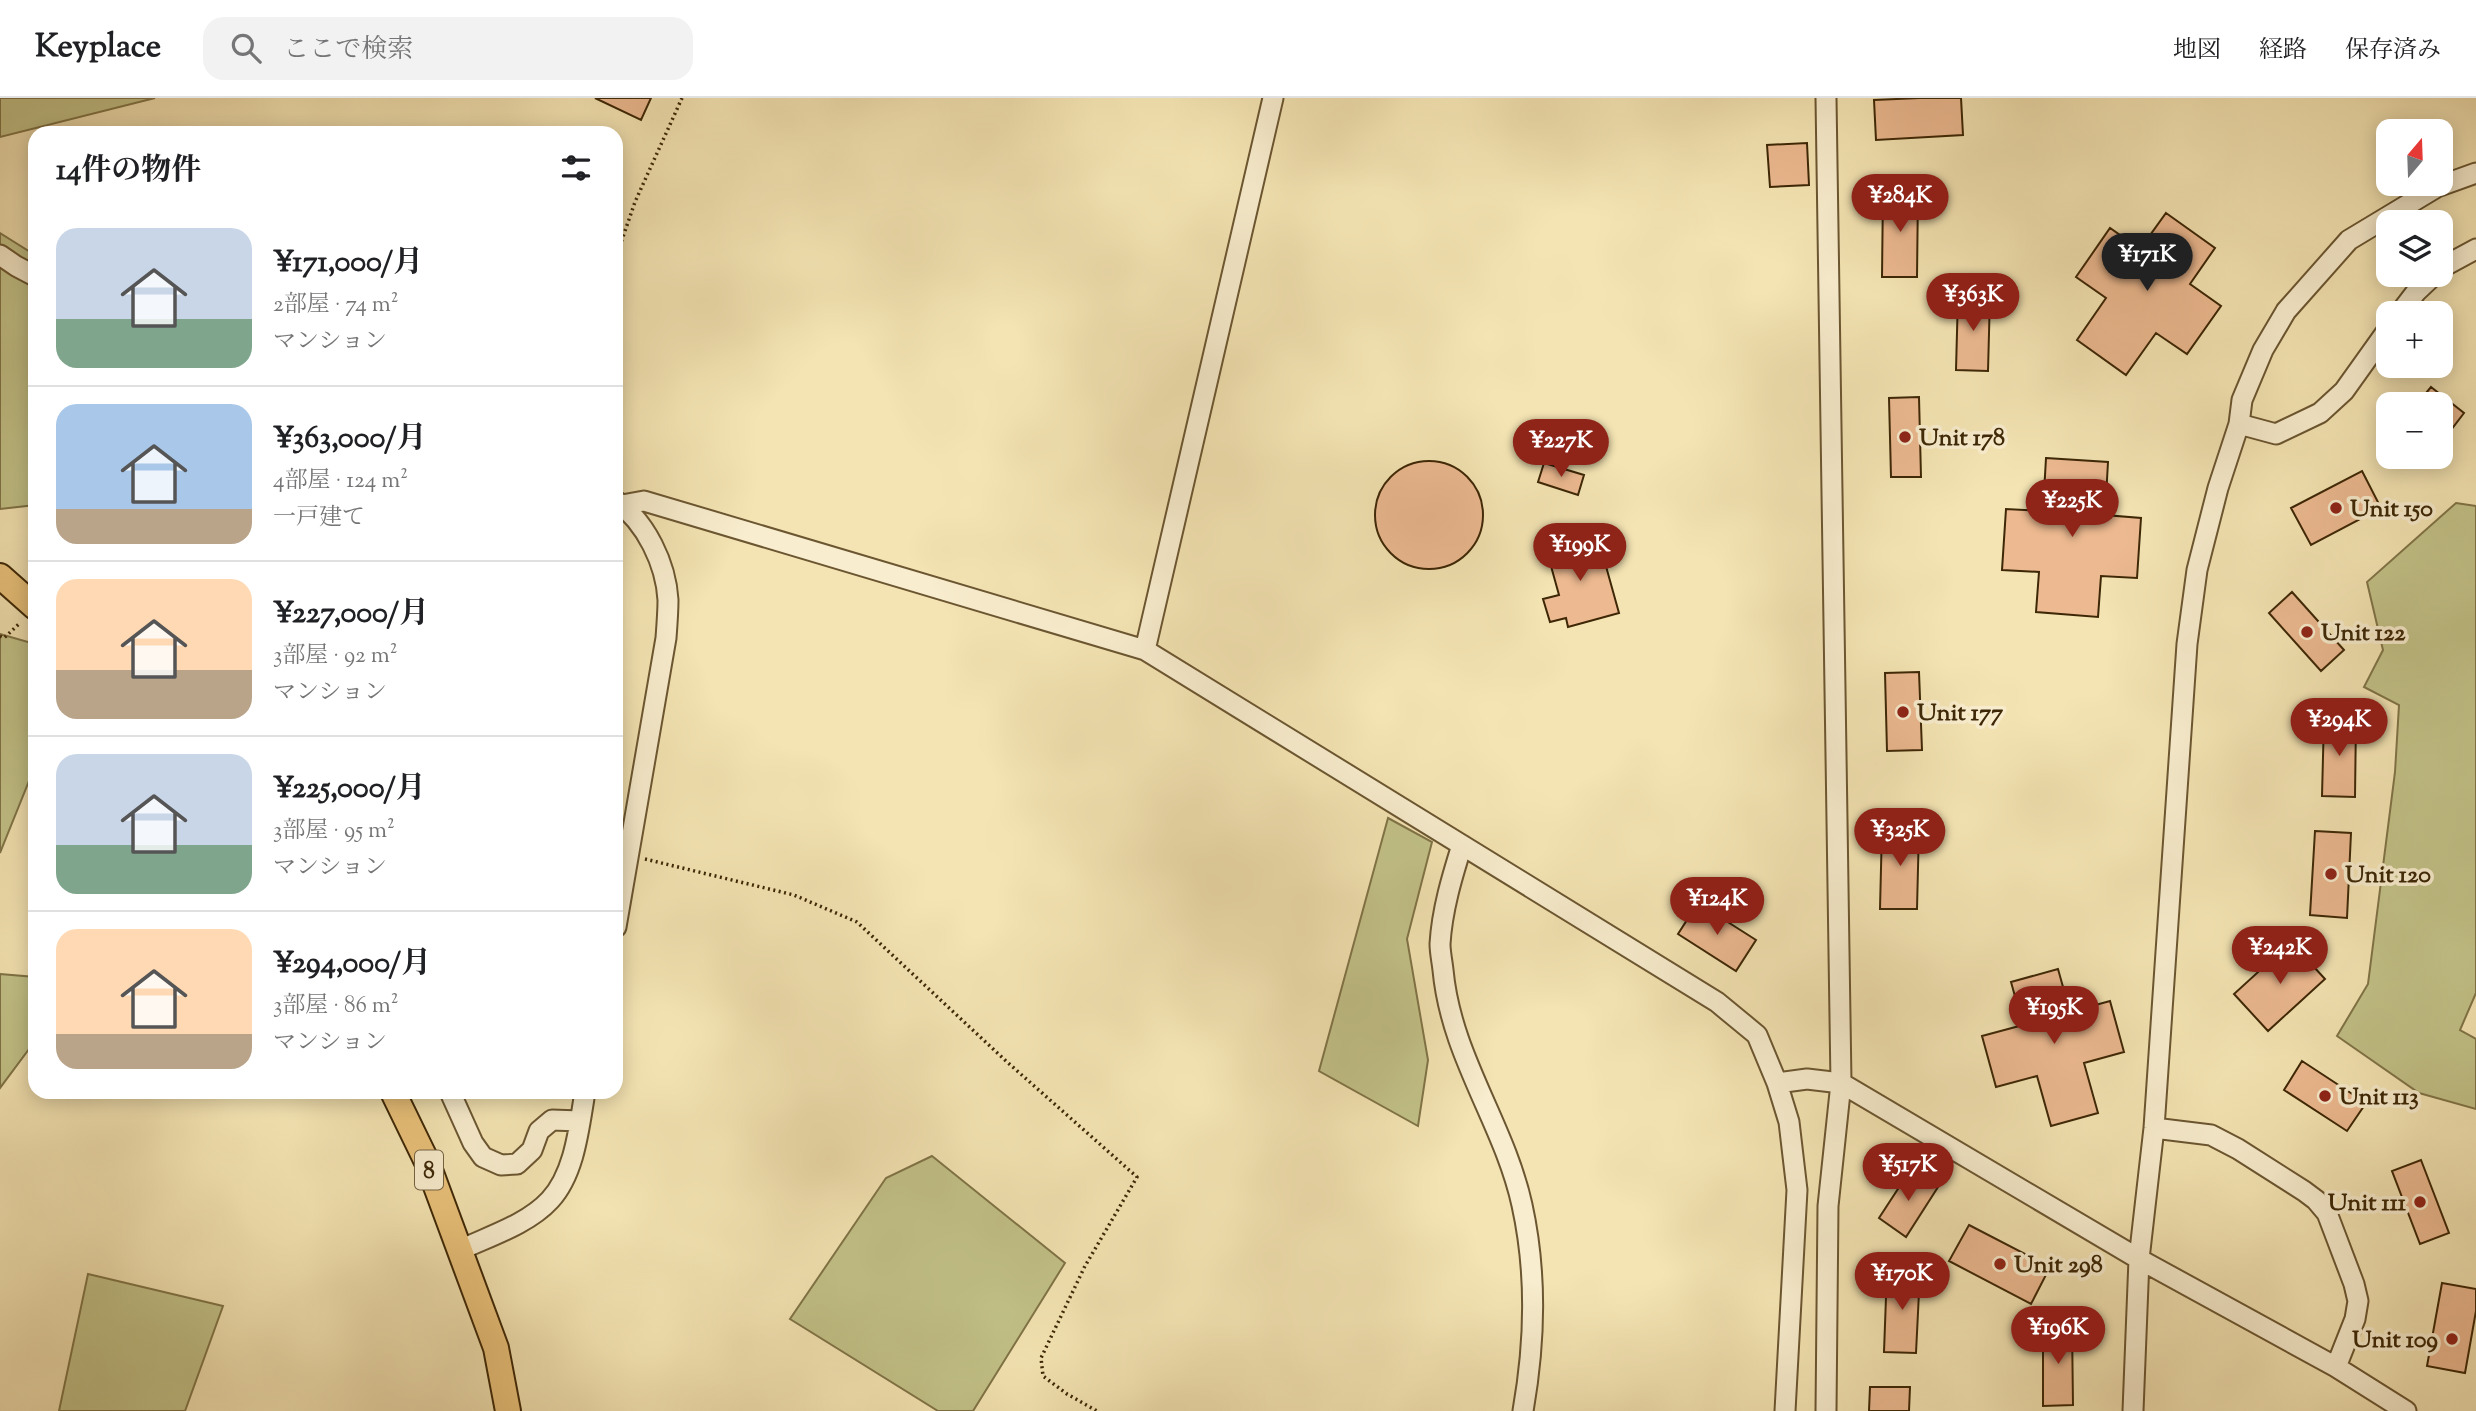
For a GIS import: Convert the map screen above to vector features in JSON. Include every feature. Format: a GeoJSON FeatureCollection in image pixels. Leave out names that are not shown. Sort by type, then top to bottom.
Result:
{"type":"FeatureCollection","features":[{"type":"Feature","properties":{"kind":"main road"},"geometry":{"type":"LineString","coordinates":[[0,576],[28,611]]}},
{"type":"Feature","properties":{"kind":"main road","name":"8"},"geometry":{"type":"LineString","coordinates":[[396,1099],[427,1162],[496,1348],[509,1411]]}},
{"type":"Feature","properties":{"kind":"street"},"geometry":{"type":"LineString","coordinates":[[1145,650],[1273,98]]}},
{"type":"Feature","properties":{"kind":"street"},"geometry":{"type":"LineString","coordinates":[[1826,98],[1841,1083],[1828,1206],[1826,1411]]}},
{"type":"Feature","properties":{"kind":"street"},"geometry":{"type":"LineString","coordinates":[[2133,1411],[2139,1259],[2154,1128],[2187,644],[2197,570],[2218,488],[2239,424],[2242,400],[2263,350],[2286,311],[2349,240],[2437,187],[2476,173]]}},
{"type":"Feature","properties":{"kind":"street"},"geometry":{"type":"LineString","coordinates":[[2453,261],[2476,249]]}},
{"type":"Feature","properties":{"kind":"street"},"geometry":{"type":"LineString","coordinates":[[0,255],[28,273]]}},
{"type":"Feature","properties":{"kind":"street"},"geometry":{"type":"LineString","coordinates":[[2409,301],[2421,287]]}},
{"type":"Feature","properties":{"kind":"street"},"geometry":{"type":"LineString","coordinates":[[2239,424],[2276,435],[2320,413],[2344,391],[2376,346]]}},
{"type":"Feature","properties":{"kind":"street"},"geometry":{"type":"LineString","coordinates":[[623,503],[644,501],[1145,650],[1717,1002],[1757,1035],[1777,1083],[1789,1122],[1797,1190],[1785,1411]]}},
{"type":"Feature","properties":{"kind":"street"},"geometry":{"type":"LineString","coordinates":[[623,508],[645,533],[661,563],[668,599],[666,638],[623,888]]}},
{"type":"Feature","properties":{"kind":"street"},"geometry":{"type":"LineString","coordinates":[[1462,845],[1448,891],[1440,944],[1445,996],[1457,1041],[1502,1144],[1522,1204],[1530,1251],[1533,1311],[1532,1362],[1523,1411]]}},
{"type":"Feature","properties":{"kind":"street"},"geometry":{"type":"LineString","coordinates":[[1777,1083],[1808,1079],[1841,1083],[2139,1259],[2336,1367],[2406,1411]]}},
{"type":"Feature","properties":{"kind":"street"},"geometry":{"type":"LineString","coordinates":[[453,1099],[473,1143],[483,1157],[501,1165],[517,1164],[532,1150],[540,1130],[552,1120],[580,1121]]}},
{"type":"Feature","properties":{"kind":"street"},"geometry":{"type":"LineString","coordinates":[[460,1250],[523,1221],[550,1200],[565,1178],[584,1099]]}},
{"type":"Feature","properties":{"kind":"street"},"geometry":{"type":"LineString","coordinates":[[2154,1128],[2211,1135],[2304,1191],[2327,1213],[2358,1301],[2355,1319],[2336,1367]]}},
{"type":"Feature","properties":{"kind":"path"},"geometry":{"type":"LineString","coordinates":[[623,237],[635,202],[682,98]]}},
{"type":"Feature","properties":{"kind":"path"},"geometry":{"type":"LineString","coordinates":[[0,636],[4,638],[28,615]]}},
{"type":"Feature","properties":{"kind":"path"},"geometry":{"type":"LineString","coordinates":[[629,855],[794,895],[857,922],[1006,1061],[1137,1177],[1084,1266],[1041,1358],[1043,1376],[1097,1411]]}},
{"type":"Feature","properties":{"kind":"green space"},"geometry":{"type":"Polygon","coordinates":[[[0,98],[155,98],[44,126],[28,126],[28,130],[0,137],[0,98]]]}},
{"type":"Feature","properties":{"kind":"green space"},"geometry":{"type":"Polygon","coordinates":[[[0,233],[28,251],[28,506],[0,509],[0,233]]]}},
{"type":"Feature","properties":{"kind":"green space"},"geometry":{"type":"Polygon","coordinates":[[[2456,503],[2476,506],[2476,993],[2460,1030],[2476,1039],[2476,1109],[2419,1093],[2337,1036],[2368,984],[2395,772],[2399,705],[2364,687],[2383,650],[2367,582],[2456,503]]]}},
{"type":"Feature","properties":{"kind":"green space"},"geometry":{"type":"Polygon","coordinates":[[[0,634],[28,642],[28,783],[0,853],[0,634]]]}},
{"type":"Feature","properties":{"kind":"green space"},"geometry":{"type":"Polygon","coordinates":[[[1388,818],[1432,842],[1407,939],[1428,1060],[1418,1126],[1319,1071],[1388,818]]]}},
{"type":"Feature","properties":{"kind":"green space"},"geometry":{"type":"Polygon","coordinates":[[[0,974],[28,976],[28,1050],[0,1088],[0,974]]]}},
{"type":"Feature","properties":{"kind":"green space"},"geometry":{"type":"Polygon","coordinates":[[[932,1156],[1065,1263],[973,1411],[938,1411],[790,1319],[886,1178],[932,1156]]]}},
{"type":"Feature","properties":{"kind":"green space"},"geometry":{"type":"Polygon","coordinates":[[[88,1274],[223,1306],[185,1411],[59,1411],[88,1274]]]}},
{"type":"Feature","properties":{"kind":"building"},"geometry":{"type":"Polygon","coordinates":[[[595,98],[651,98],[641,120],[595,98]]]}},
{"type":"Feature","properties":{"kind":"building"},"geometry":{"type":"Polygon","coordinates":[[[1961,98],[1963,135],[1876,140],[1874,100],[1961,98]]]}},
{"type":"Feature","properties":{"kind":"building"},"geometry":{"type":"Polygon","coordinates":[[[1807,143],[1809,185],[1770,187],[1767,145],[1807,143]]]}},
{"type":"Feature","properties":{"kind":"building"},"geometry":{"type":"Polygon","coordinates":[[[1883,191],[1918,192],[1917,277],[1882,277],[1883,191]]]}},
{"type":"Feature","properties":{"kind":"building"},"geometry":{"type":"Polygon","coordinates":[[[2166,213],[2215,248],[2190,284],[2221,306],[2187,354],[2156,333],[2126,375],[2077,340],[2106,298],[2076,277],[2110,228],[2140,249],[2166,213]]]}},
{"type":"Feature","properties":{"kind":"building"},"geometry":{"type":"Polygon","coordinates":[[[1958,295],[1990,296],[1988,371],[1956,370],[1958,295]]]}},
{"type":"Feature","properties":{"kind":"building","name":"Unit 178"},"geometry":{"type":"Polygon","coordinates":[[[1919,397],[1921,477],[1891,477],[1889,398],[1919,397]]]}},
{"type":"Feature","properties":{"kind":"building"},"geometry":{"type":"Polygon","coordinates":[[[2453,404],[2464,413],[2453,427],[2453,404]]]}},
{"type":"Feature","properties":{"kind":"building"},"geometry":{"type":"Polygon","coordinates":[[[2046,458],[2108,462],[2105,515],[2141,518],[2137,578],[2101,576],[2098,617],[2036,612],[2039,572],[2002,570],[2006,509],[2043,511],[2046,458]]]}},
{"type":"Feature","properties":{"kind":"building"},"geometry":{"type":"Polygon","coordinates":[[[1429,461],[1459,470],[1467,477],[1474,485],[1483,515],[1474,545],[1467,553],[1459,560],[1429,569],[1399,560],[1391,553],[1384,545],[1375,515],[1384,485],[1391,477],[1399,470],[1429,461]]]}},
{"type":"Feature","properties":{"kind":"building"},"geometry":{"type":"Polygon","coordinates":[[[1544,463],[1584,475],[1578,495],[1538,482],[1544,463]]]}},
{"type":"Feature","properties":{"kind":"building","name":"Unit 150"},"geometry":{"type":"Polygon","coordinates":[[[2362,471],[2381,508],[2311,545],[2291,508],[2362,471]]]}},
{"type":"Feature","properties":{"kind":"building"},"geometry":{"type":"Polygon","coordinates":[[[1597,534],[1619,613],[1568,627],[1566,618],[1550,622],[1543,599],[1559,595],[1546,548],[1597,534]]]}},
{"type":"Feature","properties":{"kind":"building","name":"Unit 122"},"geometry":{"type":"Polygon","coordinates":[[[2292,592],[2344,650],[2321,671],[2269,613],[2292,592]]]}},
{"type":"Feature","properties":{"kind":"building","name":"Unit 177"},"geometry":{"type":"Polygon","coordinates":[[[1919,672],[1922,750],[1887,751],[1885,673],[1919,672]]]}},
{"type":"Feature","properties":{"kind":"building"},"geometry":{"type":"Polygon","coordinates":[[[2324,718],[2356,719],[2355,797],[2322,796],[2324,718]]]}},
{"type":"Feature","properties":{"kind":"building"},"geometry":{"type":"Polygon","coordinates":[[[1882,828],[1919,828],[1917,909],[1880,909],[1882,828]]]}},
{"type":"Feature","properties":{"kind":"building","name":"Unit 120"},"geometry":{"type":"Polygon","coordinates":[[[2315,831],[2351,833],[2347,918],[2310,915],[2315,831]]]}},
{"type":"Feature","properties":{"kind":"building"},"geometry":{"type":"Polygon","coordinates":[[[1698,903],[1756,940],[1736,971],[1678,934],[1698,903]]]}},
{"type":"Feature","properties":{"kind":"building"},"geometry":{"type":"Polygon","coordinates":[[[2291,942],[2325,979],[2268,1031],[2234,994],[2291,942]]]}},
{"type":"Feature","properties":{"kind":"building"},"geometry":{"type":"Polygon","coordinates":[[[2058,969],[2070,1012],[2110,1001],[2124,1052],[2084,1063],[2098,1113],[2051,1126],[2037,1076],[1996,1087],[1982,1036],[2023,1025],[2011,982],[2058,969]]]}},
{"type":"Feature","properties":{"kind":"building","name":"Unit 113"},"geometry":{"type":"Polygon","coordinates":[[[2302,1061],[2366,1103],[2347,1131],[2284,1090],[2302,1061]]]}},
{"type":"Feature","properties":{"kind":"building","name":"Unit 111"},"geometry":{"type":"Polygon","coordinates":[[[2421,1160],[2449,1233],[2420,1244],[2392,1171],[2421,1160]]]}},
{"type":"Feature","properties":{"kind":"building"},"geometry":{"type":"Polygon","coordinates":[[[1911,1169],[1938,1187],[1906,1237],[1879,1218],[1911,1169]]]}},
{"type":"Feature","properties":{"kind":"building","name":"Unit 298"},"geometry":{"type":"Polygon","coordinates":[[[1969,1225],[2050,1267],[2031,1304],[1949,1261],[1969,1225]]]}},
{"type":"Feature","properties":{"kind":"building"},"geometry":{"type":"Polygon","coordinates":[[[1887,1270],[1920,1272],[1916,1353],[1884,1352],[1887,1270]]]}},
{"type":"Feature","properties":{"kind":"building","name":"Unit 109"},"geometry":{"type":"Polygon","coordinates":[[[2442,1283],[2476,1289],[2476,1311],[2465,1373],[2427,1366],[2442,1283]]]}},
{"type":"Feature","properties":{"kind":"building"},"geometry":{"type":"Polygon","coordinates":[[[2072,1325],[2073,1405],[2043,1406],[2043,1326],[2072,1325]]]}},
{"type":"Feature","properties":{"kind":"building"},"geometry":{"type":"Polygon","coordinates":[[[1870,1387],[1910,1387],[1909,1411],[1869,1411],[1870,1387]]]}},
{"type":"Feature","properties":{"kind":"place","name":"Unit 178"},"geometry":{"type":"Point","coordinates":[1905,437]}},
{"type":"Feature","properties":{"kind":"place","name":"Unit 150"},"geometry":{"type":"Point","coordinates":[2336,508]}},
{"type":"Feature","properties":{"kind":"place","name":"Unit 122"},"geometry":{"type":"Point","coordinates":[2307,632]}},
{"type":"Feature","properties":{"kind":"place","name":"Unit 177"},"geometry":{"type":"Point","coordinates":[1903,712]}},
{"type":"Feature","properties":{"kind":"place","name":"Unit 120"},"geometry":{"type":"Point","coordinates":[2331,874]}},
{"type":"Feature","properties":{"kind":"place","name":"Unit 113"},"geometry":{"type":"Point","coordinates":[2325,1096]}},
{"type":"Feature","properties":{"kind":"place","name":"Unit 111"},"geometry":{"type":"Point","coordinates":[2420,1202]}},
{"type":"Feature","properties":{"kind":"place","name":"Unit 298"},"geometry":{"type":"Point","coordinates":[2000,1264]}},
{"type":"Feature","properties":{"kind":"place","name":"Unit 109"},"geometry":{"type":"Point","coordinates":[2452,1339]}}]}
